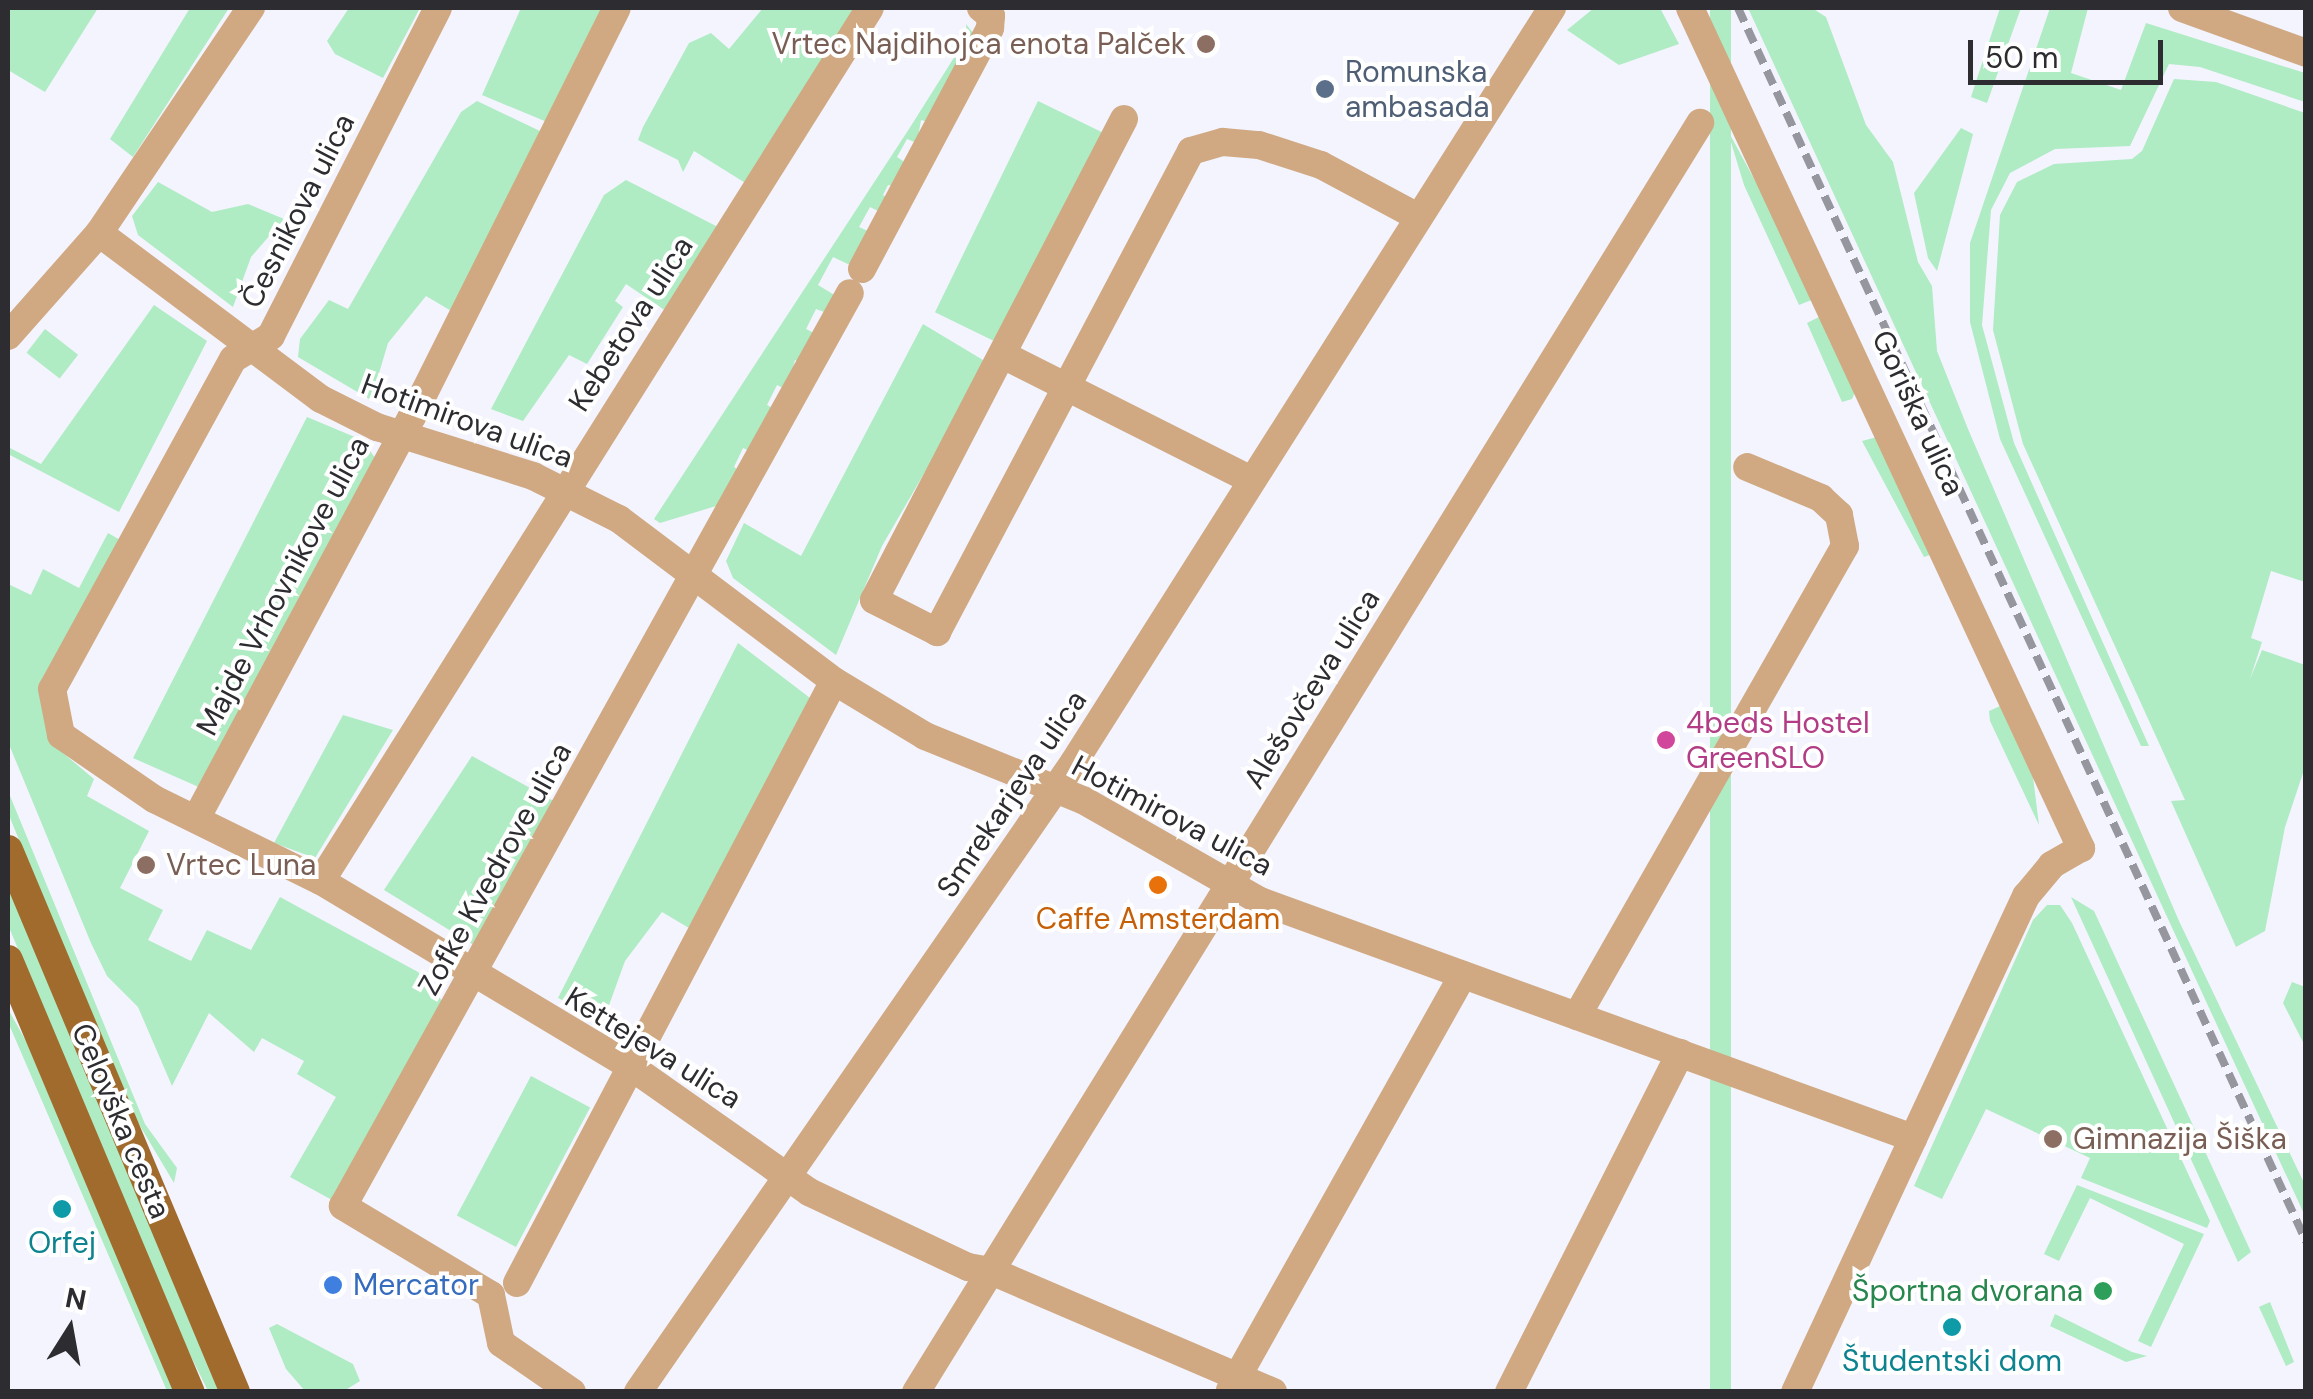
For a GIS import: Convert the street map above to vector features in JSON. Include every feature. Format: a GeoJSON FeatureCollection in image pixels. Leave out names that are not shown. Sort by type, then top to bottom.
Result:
{"type":"FeatureCollection","features":[{"type":"Feature","properties":{"kind":"main road","name":"Celovška cesta"},"geometry":{"type":"LineString","coordinates":[[8,850],[235,1392]]}},
{"type":"Feature","properties":{"kind":"main road","name":"Celovška cesta"},"geometry":{"type":"LineString","coordinates":[[8,960],[190,1392]]}},
{"type":"Feature","properties":{"kind":"street"},"geometry":{"type":"LineString","coordinates":[[8,336],[99,233],[251,8]]}},
{"type":"Feature","properties":{"kind":"street","name":"Česnikova ulica"},"geometry":{"type":"LineString","coordinates":[[52,689],[233,360],[271,336],[438,8]]}},
{"type":"Feature","properties":{"kind":"street","name":"Majde Vrhovnikove ulica"},"geometry":{"type":"LineString","coordinates":[[196,820],[401,434],[617,8]]}},
{"type":"Feature","properties":{"kind":"street","name":"Kebetova ulica"},"geometry":{"type":"LineString","coordinates":[[321,881],[563,490],[870,8]]}},
{"type":"Feature","properties":{"kind":"street","name":"Zofke Kvedrove ulica"},"geometry":{"type":"LineString","coordinates":[[572,1392],[501,1342],[491,1295],[343,1206],[474,978],[695,571],[735,510],[990,28],[991,16],[981,8]]}},
{"type":"Feature","properties":{"kind":"street","name":"Smrekarjeva ulica"},"geometry":{"type":"LineString","coordinates":[[638,1392],[791,1178],[1056,790],[1416,216],[1552,8]]}},
{"type":"Feature","properties":{"kind":"street","name":"Goriška ulica"},"geometry":{"type":"LineString","coordinates":[[1690,8],[2082,848],[2052,865],[2026,896],[1913,1138]]}},
{"type":"Feature","properties":{"kind":"street"},"geometry":{"type":"LineString","coordinates":[[2182,8],[2306,53]]}},
{"type":"Feature","properties":{"kind":"street"},"geometry":{"type":"LineString","coordinates":[[1124,119],[874,600],[937,632],[1191,151],[1222,142],[1259,145],[1321,166],[1416,216]]}},
{"type":"Feature","properties":{"kind":"street","name":"Alešovčeva ulica"},"geometry":{"type":"LineString","coordinates":[[916,1392],[1700,123]]}},
{"type":"Feature","properties":{"kind":"street","name":"Hotimirova ulica"},"geometry":{"type":"LineString","coordinates":[[99,233],[321,399],[401,434],[563,490],[695,571],[834,681],[925,736],[1056,790],[1229,887],[1913,1138]]}},
{"type":"Feature","properties":{"kind":"street"},"geometry":{"type":"LineString","coordinates":[[1003,355],[1251,480]]}},
{"type":"Feature","properties":{"kind":"street"},"geometry":{"type":"LineString","coordinates":[[1577,1016],[1845,546],[1839,515],[1822,498],[1747,467]]}},
{"type":"Feature","properties":{"kind":"street"},"geometry":{"type":"LineString","coordinates":[[517,1282],[834,681]]}},
{"type":"Feature","properties":{"kind":"street","name":"Kettejeva ulica"},"geometry":{"type":"LineString","coordinates":[[52,689],[61,735],[73,748],[196,820],[321,881],[474,978],[630,1066],[791,1178],[968,1267],[991,1271],[1234,1384],[1274,1392]]}},
{"type":"Feature","properties":{"kind":"street"},"geometry":{"type":"LineString","coordinates":[[1234,1384],[1464,975]]}},
{"type":"Feature","properties":{"kind":"street"},"geometry":{"type":"LineString","coordinates":[[1509,1392],[1680,1053]]}},
{"type":"Feature","properties":{"kind":"street"},"geometry":{"type":"LineString","coordinates":[[1795,1392],[1913,1138]]}},
{"type":"Feature","properties":{"kind":"green space"},"geometry":{"type":"Polygon","coordinates":[[[8,8],[98,8],[45,92],[8,70],[8,8]]]}},
{"type":"Feature","properties":{"kind":"green space"},"geometry":{"type":"Polygon","coordinates":[[[190,8],[229,8],[133,157],[110,139],[190,8]]]}},
{"type":"Feature","properties":{"kind":"green space"},"geometry":{"type":"Polygon","coordinates":[[[349,8],[420,8],[383,78],[335,54],[327,41],[349,8]]]}},
{"type":"Feature","properties":{"kind":"green space"},"geometry":{"type":"Polygon","coordinates":[[[521,8],[605,8],[547,122],[482,95],[521,8]]]}},
{"type":"Feature","properties":{"kind":"green space"},"geometry":{"type":"Polygon","coordinates":[[[763,8],[859,8],[747,184],[694,151],[683,172],[678,160],[638,140],[643,127],[689,43],[711,33],[729,49],[763,8]]]}},
{"type":"Feature","properties":{"kind":"green space"},"geometry":{"type":"Polygon","coordinates":[[[1594,8],[1660,8],[1679,44],[1619,65],[1567,30],[1594,8]]]}},
{"type":"Feature","properties":{"kind":"green space"},"geometry":{"type":"Polygon","coordinates":[[[1710,8],[1731,8],[1731,1392],[1710,1392],[1710,8]]]}},
{"type":"Feature","properties":{"kind":"green space"},"geometry":{"type":"Polygon","coordinates":[[[1748,8],[1812,8],[1826,17],[1866,125],[1893,162],[1918,262],[1932,286],[1937,351],[2179,921],[2305,1185],[2305,1216],[1748,8]]]}},
{"type":"Feature","properties":{"kind":"green space"},"geometry":{"type":"Polygon","coordinates":[[[2000,8],[2021,8],[1987,103],[1971,97],[2000,8]]]}},
{"type":"Feature","properties":{"kind":"green space"},"geometry":{"type":"Polygon","coordinates":[[[2050,8],[2088,8],[2071,73],[2121,90],[2146,23],[2305,73],[2305,102],[2200,67],[2169,64],[2130,146],[2055,149],[2010,173],[1991,210],[1982,325],[2014,443],[2149,746],[2141,746],[2000,439],[1970,322],[1970,243],[2050,8]]]}},
{"type":"Feature","properties":{"kind":"green space"},"geometry":{"type":"Polygon","coordinates":[[[966,24],[973,33],[928,122],[921,120],[917,143],[907,139],[897,157],[906,163],[894,186],[888,185],[883,195],[888,198],[880,212],[870,207],[859,227],[870,232],[852,266],[833,257],[818,285],[836,296],[827,313],[816,309],[806,329],[816,334],[801,363],[795,360],[787,390],[777,385],[767,405],[776,410],[754,453],[743,448],[734,467],[743,473],[726,503],[660,523],[654,519],[967,37],[966,24]]]}},
{"type":"Feature","properties":{"kind":"green space"},"geometry":{"type":"Polygon","coordinates":[[[2174,79],[2216,82],[2305,113],[2305,582],[2271,571],[2251,638],[2262,642],[2250,679],[2262,650],[2305,665],[2305,767],[2285,827],[2265,931],[2236,947],[2171,801],[2185,800],[2023,444],[1993,330],[2000,215],[2017,182],[2054,164],[2132,159],[2142,151],[2174,79]]]}},
{"type":"Feature","properties":{"kind":"green space"},"geometry":{"type":"Polygon","coordinates":[[[477,101],[542,132],[453,312],[426,296],[388,343],[371,400],[298,357],[300,339],[329,300],[348,309],[461,112],[477,101]]]}},
{"type":"Feature","properties":{"kind":"green space"},"geometry":{"type":"Polygon","coordinates":[[[1038,101],[1107,135],[1004,346],[935,312],[1038,101]]]}},
{"type":"Feature","properties":{"kind":"green space"},"geometry":{"type":"Polygon","coordinates":[[[1961,128],[1973,134],[1937,271],[1928,258],[1914,193],[1961,128]]]}},
{"type":"Feature","properties":{"kind":"green space"},"geometry":{"type":"Polygon","coordinates":[[[1727,129],[1814,299],[1799,305],[1744,185],[1727,129]]]}},
{"type":"Feature","properties":{"kind":"green space"},"geometry":{"type":"Polygon","coordinates":[[[626,180],[718,227],[666,311],[626,284],[615,301],[623,307],[587,364],[569,355],[523,421],[491,409],[604,195],[626,180]]]}},
{"type":"Feature","properties":{"kind":"green space"},"geometry":{"type":"Polygon","coordinates":[[[158,182],[212,212],[248,204],[284,219],[251,257],[233,307],[138,235],[132,216],[158,182]]]}},
{"type":"Feature","properties":{"kind":"green space"},"geometry":{"type":"Polygon","coordinates":[[[154,305],[207,341],[119,512],[8,454],[8,447],[41,464],[154,305]]]}},
{"type":"Feature","properties":{"kind":"green space"},"geometry":{"type":"Polygon","coordinates":[[[1821,316],[1856,390],[1852,399],[1842,402],[1807,323],[1821,316]]]}},
{"type":"Feature","properties":{"kind":"green space"},"geometry":{"type":"Polygon","coordinates":[[[923,324],[988,363],[882,546],[836,655],[733,578],[726,561],[744,523],[801,556],[923,324]]]}},
{"type":"Feature","properties":{"kind":"green space"},"geometry":{"type":"Polygon","coordinates":[[[45,329],[78,355],[60,378],[27,353],[45,329]]]}},
{"type":"Feature","properties":{"kind":"green space"},"geometry":{"type":"Polygon","coordinates":[[[307,417],[362,440],[384,470],[210,792],[133,758],[307,417]]]}},
{"type":"Feature","properties":{"kind":"green space"},"geometry":{"type":"Polygon","coordinates":[[[1877,437],[1930,555],[1924,557],[1862,441],[1877,437]]]}},
{"type":"Feature","properties":{"kind":"green space"},"geometry":{"type":"Polygon","coordinates":[[[108,533],[122,541],[42,690],[57,748],[94,779],[87,796],[149,831],[120,888],[163,910],[148,940],[191,961],[207,930],[251,950],[280,897],[418,972],[443,1002],[343,1206],[290,1177],[336,1097],[297,1074],[304,1061],[262,1038],[254,1052],[209,1013],[172,1086],[138,1007],[107,976],[91,943],[8,742],[8,584],[31,595],[43,569],[79,588],[108,533]]]}},
{"type":"Feature","properties":{"kind":"green space"},"geometry":{"type":"Polygon","coordinates":[[[738,643],[814,701],[694,931],[662,912],[625,961],[604,1019],[558,998],[738,643]]]}},
{"type":"Feature","properties":{"kind":"green space"},"geometry":{"type":"Polygon","coordinates":[[[2000,706],[2033,777],[2039,825],[1990,721],[1989,711],[2000,706]]]}},
{"type":"Feature","properties":{"kind":"green space"},"geometry":{"type":"Polygon","coordinates":[[[343,715],[393,730],[315,858],[274,843],[343,715]]]}},
{"type":"Feature","properties":{"kind":"green space"},"geometry":{"type":"Polygon","coordinates":[[[472,756],[559,804],[482,950],[384,890],[472,756]]]}},
{"type":"Feature","properties":{"kind":"green space"},"geometry":{"type":"Polygon","coordinates":[[[8,791],[145,1124],[177,1168],[174,1183],[130,1109],[8,813],[8,791]]]}},
{"type":"Feature","properties":{"kind":"green space"},"geometry":{"type":"Polygon","coordinates":[[[8,887],[220,1391],[208,1391],[178,1330],[8,925],[8,887]]]}},
{"type":"Feature","properties":{"kind":"green space"},"geometry":{"type":"Polygon","coordinates":[[[2071,897],[2094,911],[2214,1171],[2251,1252],[2238,1262],[2071,897]]]}},
{"type":"Feature","properties":{"kind":"green space"},"geometry":{"type":"Polygon","coordinates":[[[2047,905],[2060,905],[2072,923],[2210,1221],[2207,1228],[2081,1178],[2090,1158],[1986,1109],[1942,1199],[1914,1186],[2033,920],[2047,905]]]}},
{"type":"Feature","properties":{"kind":"green space"},"geometry":{"type":"Polygon","coordinates":[[[2292,982],[2305,987],[2305,1046],[2283,1003],[2292,982]]]}},
{"type":"Feature","properties":{"kind":"green space"},"geometry":{"type":"Polygon","coordinates":[[[8,1009],[27,1043],[175,1391],[167,1391],[8,1022],[8,1009]]]}},
{"type":"Feature","properties":{"kind":"green space"},"geometry":{"type":"Polygon","coordinates":[[[531,1076],[590,1107],[516,1247],[457,1216],[531,1076]]]}},
{"type":"Feature","properties":{"kind":"green space"},"geometry":{"type":"Polygon","coordinates":[[[2077,1185],[2204,1234],[2151,1347],[2138,1341],[2184,1244],[2090,1198],[2059,1261],[2044,1254],[2077,1185]]]}},
{"type":"Feature","properties":{"kind":"green space"},"geometry":{"type":"Polygon","coordinates":[[[2270,1302],[2294,1362],[2286,1366],[2259,1307],[2270,1302]]]}},
{"type":"Feature","properties":{"kind":"green space"},"geometry":{"type":"Polygon","coordinates":[[[2055,1314],[2147,1356],[2126,1362],[2050,1326],[2055,1314]]]}},
{"type":"Feature","properties":{"kind":"green space"},"geometry":{"type":"Polygon","coordinates":[[[277,1324],[353,1364],[360,1381],[344,1391],[305,1391],[286,1369],[269,1328],[277,1324]]]}},
{"type":"Feature","properties":{"kind":"railway"},"geometry":{"type":"LineString","coordinates":[[1738,8],[2306,1241]]}},
{"type":"Feature","properties":{"kind":"place","name":"Vrtec Najdihojca enota Palček"},"geometry":{"type":"Point","coordinates":[1206,44]}},
{"type":"Feature","properties":{"kind":"place","name":"Romunska ambasada"},"geometry":{"type":"Point","coordinates":[1325,89]}},
{"type":"Feature","properties":{"kind":"place","name":"4beds Hostel GreenSLO"},"geometry":{"type":"Point","coordinates":[1666,740]}},
{"type":"Feature","properties":{"kind":"place","name":"Vrtec Luna"},"geometry":{"type":"Point","coordinates":[146,865]}},
{"type":"Feature","properties":{"kind":"place","name":"Caffe Amsterdam"},"geometry":{"type":"Point","coordinates":[1158,885]}},
{"type":"Feature","properties":{"kind":"place","name":"Gimnazija Šiška"},"geometry":{"type":"Point","coordinates":[2053,1139]}},
{"type":"Feature","properties":{"kind":"place","name":"Orfej"},"geometry":{"type":"Point","coordinates":[62,1209]}},
{"type":"Feature","properties":{"kind":"place","name":"Mercator"},"geometry":{"type":"Point","coordinates":[333,1285]}},
{"type":"Feature","properties":{"kind":"place","name":"Športna dvorana"},"geometry":{"type":"Point","coordinates":[2103,1291]}},
{"type":"Feature","properties":{"kind":"place","name":"Študentski dom"},"geometry":{"type":"Point","coordinates":[1952,1327]}}]}
